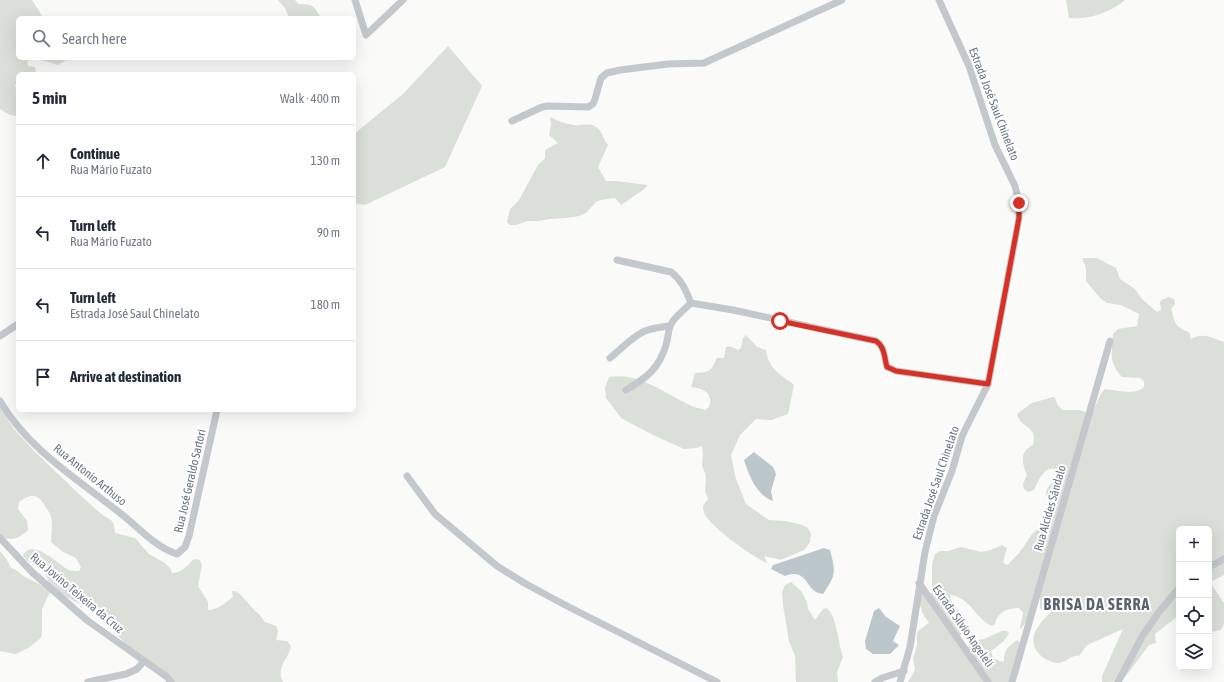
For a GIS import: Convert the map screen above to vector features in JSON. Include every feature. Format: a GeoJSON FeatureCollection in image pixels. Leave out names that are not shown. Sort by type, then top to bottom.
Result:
{"type":"FeatureCollection","features":[{"type":"Feature","properties":{"kind":"street"},"geometry":{"type":"LineString","coordinates":[[355,0],[366,34],[404,0]]}},
{"type":"Feature","properties":{"kind":"street"},"geometry":{"type":"LineString","coordinates":[[512,121],[542,107],[588,107],[593,104],[601,78],[607,73],[668,64],[704,63],[842,0]]}},
{"type":"Feature","properties":{"kind":"street","name":"Estrada José Saul Chinelato"},"geometry":{"type":"LineString","coordinates":[[900,682],[910,647],[925,552],[934,516],[952,471],[962,436],[988,384],[1019,218],[1019,203],[1015,186],[996,145],[969,66],[939,0]]}},
{"type":"Feature","properties":{"kind":"street"},"geometry":{"type":"LineString","coordinates":[[617,260],[671,272],[677,276],[681,282],[690,303]]}},
{"type":"Feature","properties":{"kind":"street"},"geometry":{"type":"LineString","coordinates":[[690,303],[733,310],[876,341],[884,350],[887,367],[896,371],[988,384]]}},
{"type":"Feature","properties":{"kind":"street"},"geometry":{"type":"LineString","coordinates":[[626,390],[653,371],[666,348],[670,326],[690,303]]}},
{"type":"Feature","properties":{"kind":"street"},"geometry":{"type":"LineString","coordinates":[[0,336],[16,325]]}},
{"type":"Feature","properties":{"kind":"street"},"geometry":{"type":"LineString","coordinates":[[610,358],[644,331],[670,326]]}},
{"type":"Feature","properties":{"kind":"street","name":"Rua Alcides Sândalo"},"geometry":{"type":"LineString","coordinates":[[1012,682],[1110,341]]}},
{"type":"Feature","properties":{"kind":"street","name":"Rua Antonio Arthuso"},"geometry":{"type":"LineString","coordinates":[[0,401],[22,430],[57,464],[151,539],[168,551],[177,554]]}},
{"type":"Feature","properties":{"kind":"street","name":"Rua José Geraldo Sartori"},"geometry":{"type":"LineString","coordinates":[[177,554],[185,547],[189,536],[217,412]]}},
{"type":"Feature","properties":{"kind":"street"},"geometry":{"type":"LineString","coordinates":[[407,476],[435,514],[497,566],[565,605],[717,682]]}},
{"type":"Feature","properties":{"kind":"street","name":"Rua Jovino Teixeira da Cruz"},"geometry":{"type":"LineString","coordinates":[[0,538],[32,572],[88,621],[167,677],[171,682]]}},
{"type":"Feature","properties":{"kind":"street"},"geometry":{"type":"LineString","coordinates":[[1212,565],[1224,559]]}},
{"type":"Feature","properties":{"kind":"street","name":"Estrada Silvio Angeleli"},"geometry":{"type":"LineString","coordinates":[[920,583],[988,682]]}},
{"type":"Feature","properties":{"kind":"street"},"geometry":{"type":"LineString","coordinates":[[1118,682],[1143,635],[1176,592]]}},
{"type":"Feature","properties":{"kind":"street"},"geometry":{"type":"LineString","coordinates":[[88,682],[126,674],[137,669],[144,661]]}},
{"type":"Feature","properties":{"kind":"street"},"geometry":{"type":"LineString","coordinates":[[875,682],[882,678],[904,671]]}},
{"type":"Feature","properties":{"kind":"shaded area"},"geometry":{"type":"Polygon","coordinates":[[[0,0],[32,0],[42,16],[16,16],[16,60],[29,60],[27,62],[28,66],[35,67],[36,71],[16,72],[16,116],[10,115],[0,109],[0,0]]]}},
{"type":"Feature","properties":{"kind":"shaded area"},"geometry":{"type":"Polygon","coordinates":[[[278,0],[295,0],[298,4],[310,5],[315,8],[320,16],[288,16],[285,8],[278,0]]]}},
{"type":"Feature","properties":{"kind":"shaded area"},"geometry":{"type":"Polygon","coordinates":[[[1066,0],[1125,0],[1113,9],[1098,15],[1084,18],[1069,18],[1066,0]]]}},
{"type":"Feature","properties":{"kind":"shaded area"},"geometry":{"type":"Polygon","coordinates":[[[448,46],[482,86],[445,167],[365,205],[356,203],[356,132],[403,94],[448,46]]]}},
{"type":"Feature","properties":{"kind":"shaded area"},"geometry":{"type":"Polygon","coordinates":[[[42,60],[67,60],[58,65],[42,60]]]}},
{"type":"Feature","properties":{"kind":"shaded area"},"geometry":{"type":"Polygon","coordinates":[[[550,117],[568,124],[591,125],[598,129],[608,145],[598,167],[606,181],[648,185],[621,205],[615,198],[601,200],[596,202],[586,213],[579,216],[528,221],[516,225],[510,225],[507,222],[510,209],[519,200],[538,165],[545,158],[545,150],[558,143],[549,135],[551,124],[550,117]]]}},
{"type":"Feature","properties":{"kind":"shaded area"},"geometry":{"type":"Polygon","coordinates":[[[1082,258],[1097,258],[1116,268],[1120,279],[1135,289],[1142,299],[1157,312],[1161,310],[1161,300],[1169,297],[1174,299],[1175,304],[1171,309],[1176,324],[1181,329],[1189,332],[1191,339],[1204,336],[1224,342],[1224,575],[1212,581],[1212,526],[1176,526],[1176,617],[1155,634],[1156,643],[1149,645],[1126,676],[1109,682],[1102,682],[1102,676],[1123,629],[1087,645],[1079,656],[1073,656],[1062,662],[1056,663],[1051,662],[1039,654],[1033,642],[1033,637],[1038,626],[1051,612],[1040,608],[1040,587],[1021,629],[1023,613],[1019,608],[1011,609],[998,616],[995,624],[992,626],[986,623],[962,599],[957,596],[950,595],[951,601],[960,613],[962,630],[958,643],[965,654],[967,654],[969,645],[972,641],[984,639],[1002,631],[1007,631],[1009,633],[1004,641],[991,651],[993,658],[1002,662],[1004,661],[1006,651],[1009,647],[1017,640],[1020,642],[1011,682],[908,682],[915,670],[913,658],[917,645],[917,633],[929,623],[922,612],[916,591],[930,594],[932,592],[932,564],[935,554],[940,551],[948,551],[961,547],[981,552],[991,550],[1002,545],[1007,548],[1003,562],[1008,565],[1032,534],[1052,518],[1053,509],[1047,498],[1046,492],[1059,472],[1049,469],[1043,473],[1034,490],[1028,492],[1024,489],[1023,484],[1027,475],[1023,458],[1025,451],[1033,445],[1034,438],[1031,430],[1022,423],[1017,414],[1032,403],[1053,397],[1055,398],[1058,406],[1063,410],[1080,410],[1090,414],[1095,408],[1100,395],[1105,389],[1131,392],[1140,390],[1144,387],[1144,381],[1140,378],[1122,377],[1113,362],[1112,357],[1113,334],[1118,329],[1137,326],[1139,314],[1121,305],[1107,303],[1100,298],[1086,281],[1086,268],[1082,258]]]}},
{"type":"Feature","properties":{"kind":"shaded area"},"geometry":{"type":"Polygon","coordinates":[[[746,335],[757,347],[766,350],[767,357],[772,367],[794,385],[788,414],[771,420],[756,419],[740,435],[731,455],[736,479],[746,504],[769,520],[785,521],[802,525],[808,528],[811,534],[810,542],[804,550],[781,560],[764,556],[767,563],[733,542],[705,515],[703,506],[708,499],[705,491],[706,476],[702,465],[702,446],[684,449],[621,418],[606,398],[605,388],[609,377],[620,376],[641,380],[693,407],[705,410],[709,407],[710,398],[709,395],[703,390],[691,387],[695,373],[704,372],[711,369],[717,358],[724,358],[726,347],[730,346],[738,350],[741,348],[743,338],[746,335]]]}},
{"type":"Feature","properties":{"kind":"shaded area"},"geometry":{"type":"Polygon","coordinates":[[[0,408],[14,429],[35,452],[100,513],[112,521],[115,533],[135,538],[149,554],[165,563],[170,568],[172,573],[186,567],[194,559],[200,560],[202,565],[198,586],[208,602],[208,610],[215,609],[224,604],[233,597],[232,591],[235,591],[240,594],[265,622],[276,626],[278,631],[276,640],[287,641],[291,646],[290,651],[281,667],[281,677],[283,682],[169,682],[147,667],[97,613],[51,589],[48,578],[43,571],[24,557],[23,555],[27,550],[39,550],[70,570],[79,571],[81,567],[76,558],[63,552],[51,542],[52,520],[42,501],[36,496],[30,496],[19,502],[18,509],[27,521],[28,530],[12,539],[0,537],[0,408]]]}},
{"type":"Feature","properties":{"kind":"shaded area"},"geometry":{"type":"Polygon","coordinates":[[[754,452],[773,467],[776,474],[771,491],[773,501],[762,494],[754,484],[748,472],[744,460],[754,452]]]}},
{"type":"Feature","properties":{"kind":"shaded area"},"geometry":{"type":"Polygon","coordinates":[[[824,548],[830,550],[834,574],[823,594],[817,593],[813,590],[803,577],[799,575],[793,574],[785,576],[771,569],[773,565],[824,548]]]}},
{"type":"Feature","properties":{"kind":"shaded area"},"geometry":{"type":"Polygon","coordinates":[[[0,551],[11,568],[51,590],[42,609],[41,638],[28,648],[16,654],[0,651],[0,551]]]}},
{"type":"Feature","properties":{"kind":"shaded area"},"geometry":{"type":"Polygon","coordinates":[[[791,582],[801,591],[807,602],[808,609],[815,620],[823,609],[827,608],[833,617],[843,657],[837,672],[838,682],[796,682],[795,656],[789,641],[782,593],[785,585],[791,582]]]}},
{"type":"Feature","properties":{"kind":"shaded area"},"geometry":{"type":"Polygon","coordinates":[[[1212,585],[1224,603],[1224,624],[1221,630],[1212,632],[1212,585]]]}},
{"type":"Feature","properties":{"kind":"shaded area"},"geometry":{"type":"Polygon","coordinates":[[[879,608],[886,617],[900,626],[893,641],[899,645],[890,654],[873,654],[866,649],[865,641],[874,611],[879,608]]]}},
{"type":"Feature","properties":{"kind":"district","name":"BRISA DA SERRA"},"geometry":{"type":"Point","coordinates":[1097,604]}},
{"type":"Feature","properties":{"kind":"route"},"geometry":{"type":"LineString","coordinates":[[780,321],[876,341],[884,350],[887,367],[896,371],[988,384],[1019,218],[1019,203]]}}]}
